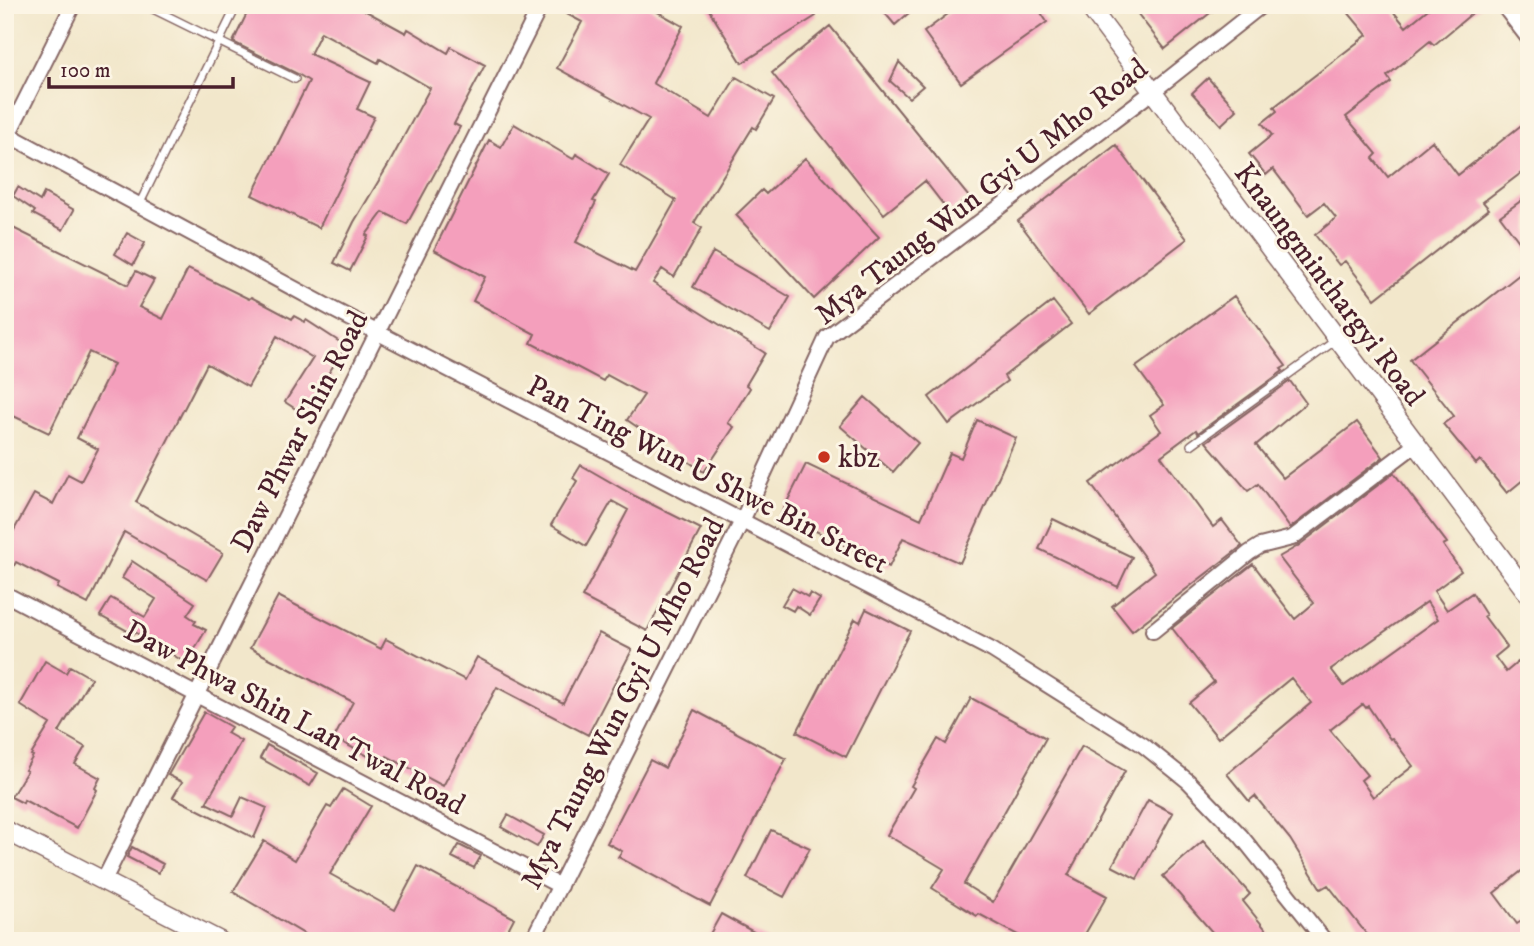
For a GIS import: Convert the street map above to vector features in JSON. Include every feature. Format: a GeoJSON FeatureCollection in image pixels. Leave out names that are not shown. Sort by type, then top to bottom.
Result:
{"type":"FeatureCollection","features":[{"type":"Feature","properties":{"kind":"street"},"geometry":{"type":"LineString","coordinates":[[6,136],[73,5]]}},
{"type":"Feature","properties":{"kind":"street","name":"Daw Phwar Shin Road"},"geometry":{"type":"LineString","coordinates":[[104,880],[541,5]]}},
{"type":"Feature","properties":{"kind":"street","name":"Knaungminthargyi Road"},"geometry":{"type":"LineString","coordinates":[[1088,5],[1529,595]]}},
{"type":"Feature","properties":{"kind":"street","name":"Mya Taung Wun Gyi U Mho Road"},"geometry":{"type":"LineString","coordinates":[[533,941],[742,521],[827,337],[1152,92],[1262,5]]}},
{"type":"Feature","properties":{"kind":"street"},"geometry":{"type":"LineString","coordinates":[[1503,5],[1529,40]]}},
{"type":"Feature","properties":{"kind":"street","name":"Pan Ting Wun U Shwe Bin Street"},"geometry":{"type":"LineString","coordinates":[[6,136],[378,333],[992,650],[1143,745],[1188,781],[1241,835],[1325,941]]}},
{"type":"Feature","properties":{"kind":"street"},"geometry":{"type":"LineString","coordinates":[[1153,631],[1249,553],[1292,538],[1415,444]]}},
{"type":"Feature","properties":{"kind":"street","name":"Daw Phwa Shin Lan Twal Road"},"geometry":{"type":"LineString","coordinates":[[5,594],[559,887]]}},
{"type":"Feature","properties":{"kind":"street"},"geometry":{"type":"LineString","coordinates":[[5,830],[220,941]]}},
{"type":"Feature","properties":{"kind":"lane"},"geometry":{"type":"LineString","coordinates":[[145,5],[295,79]]}},
{"type":"Feature","properties":{"kind":"lane"},"geometry":{"type":"LineString","coordinates":[[139,205],[237,5]]}},
{"type":"Feature","properties":{"kind":"lane"},"geometry":{"type":"LineString","coordinates":[[1191,445],[1337,340]]}},
{"type":"Feature","properties":{"kind":"building"},"geometry":{"type":"Polygon","coordinates":[[[251,5],[355,5],[406,33],[408,29],[448,53],[451,47],[485,65],[454,124],[460,127],[407,224],[383,212],[366,235],[368,236],[350,271],[334,263],[354,222],[430,88],[380,59],[378,63],[321,32],[310,54],[370,82],[357,109],[374,117],[319,228],[252,195],[309,81],[233,42],[251,5]]]}},
{"type":"Feature","properties":{"kind":"building"},"geometry":{"type":"Polygon","coordinates":[[[569,5],[645,5],[683,26],[653,83],[711,118],[736,77],[774,99],[756,129],[753,127],[694,223],[702,228],[674,277],[662,269],[653,283],[765,353],[746,385],[750,388],[728,423],[734,427],[704,472],[627,420],[644,395],[607,375],[603,381],[531,343],[535,334],[473,301],[485,277],[434,250],[489,140],[501,147],[514,124],[573,159],[576,154],[609,174],[593,201],[596,202],[576,242],[635,272],[676,200],[620,165],[649,119],[557,68],[582,22],[565,13],[569,5]]]}},
{"type":"Feature","properties":{"kind":"building"},"geometry":{"type":"Polygon","coordinates":[[[706,5],[810,5],[816,16],[742,63],[706,5]]]}},
{"type":"Feature","properties":{"kind":"building"},"geometry":{"type":"Polygon","coordinates":[[[878,5],[918,5],[895,25],[878,5]]]}},
{"type":"Feature","properties":{"kind":"building"},"geometry":{"type":"Polygon","coordinates":[[[960,5],[1036,5],[1047,22],[961,83],[924,32],[960,5]]]}},
{"type":"Feature","properties":{"kind":"building"},"geometry":{"type":"Polygon","coordinates":[[[1131,5],[1220,5],[1165,49],[1131,5]]]}},
{"type":"Feature","properties":{"kind":"building"},"geometry":{"type":"Polygon","coordinates":[[[1342,5],[1388,5],[1406,27],[1433,5],[1482,5],[1434,45],[1430,41],[1387,76],[1391,82],[1346,117],[1377,154],[1373,158],[1388,177],[1432,141],[1458,175],[1529,119],[1529,167],[1483,202],[1489,209],[1375,299],[1345,261],[1339,265],[1315,235],[1336,218],[1324,203],[1308,215],[1273,169],[1266,175],[1249,154],[1272,135],[1262,123],[1277,111],[1274,107],[1367,35],[1342,5]]]}},
{"type":"Feature","properties":{"kind":"building"},"geometry":{"type":"Polygon","coordinates":[[[830,26],[969,197],[949,212],[925,181],[884,214],[772,73],[830,26]]]}},
{"type":"Feature","properties":{"kind":"building"},"geometry":{"type":"Polygon","coordinates":[[[899,62],[923,86],[909,98],[890,81],[899,62]]]}},
{"type":"Feature","properties":{"kind":"building"},"geometry":{"type":"Polygon","coordinates":[[[1208,78],[1237,110],[1221,125],[1192,93],[1208,78]]]}},
{"type":"Feature","properties":{"kind":"building"},"geometry":{"type":"Polygon","coordinates":[[[1116,145],[1187,239],[1089,314],[1018,221],[1116,145]]]}},
{"type":"Feature","properties":{"kind":"building"},"geometry":{"type":"Polygon","coordinates":[[[805,158],[879,237],[814,299],[736,215],[762,190],[766,194],[805,158]]]}},
{"type":"Feature","properties":{"kind":"building"},"geometry":{"type":"Polygon","coordinates":[[[18,187],[40,201],[44,193],[74,210],[63,230],[33,214],[35,211],[13,196],[18,187]]]}},
{"type":"Feature","properties":{"kind":"building"},"geometry":{"type":"Polygon","coordinates":[[[1529,195],[1529,255],[1500,216],[1529,195]]]}},
{"type":"Feature","properties":{"kind":"building"},"geometry":{"type":"Polygon","coordinates":[[[9,226],[128,285],[136,271],[154,280],[139,307],[163,319],[188,269],[292,319],[294,316],[305,322],[306,320],[346,346],[328,374],[334,377],[308,417],[285,402],[313,358],[277,336],[248,387],[207,364],[136,502],[223,553],[207,580],[124,532],[88,604],[57,588],[59,584],[16,562],[5,582],[5,528],[13,532],[34,494],[53,504],[68,474],[81,481],[98,449],[77,438],[114,364],[89,352],[49,433],[5,412],[5,234],[9,226]]]}},
{"type":"Feature","properties":{"kind":"building"},"geometry":{"type":"Polygon","coordinates":[[[127,233],[145,243],[133,265],[115,254],[127,233]]]}},
{"type":"Feature","properties":{"kind":"building"},"geometry":{"type":"Polygon","coordinates":[[[713,252],[790,297],[770,332],[693,287],[713,252]]]}},
{"type":"Feature","properties":{"kind":"building"},"geometry":{"type":"Polygon","coordinates":[[[1529,267],[1529,475],[1507,493],[1480,460],[1476,464],[1443,424],[1454,416],[1410,360],[1529,267]]]}},
{"type":"Feature","properties":{"kind":"building"},"geometry":{"type":"Polygon","coordinates":[[[1234,296],[1286,366],[1281,369],[1283,371],[1198,433],[1196,430],[1161,456],[1213,527],[1222,520],[1242,546],[1132,631],[1112,606],[1155,572],[1090,483],[1161,431],[1150,415],[1164,405],[1136,367],[1234,296]]]}},
{"type":"Feature","properties":{"kind":"building"},"geometry":{"type":"Polygon","coordinates":[[[1053,301],[1071,324],[1004,376],[1007,381],[949,424],[929,397],[1053,301]]]}},
{"type":"Feature","properties":{"kind":"building"},"geometry":{"type":"Polygon","coordinates":[[[1290,381],[1306,403],[1256,445],[1283,478],[1357,422],[1383,457],[1290,528],[1258,484],[1248,491],[1206,442],[1290,381]]]}},
{"type":"Feature","properties":{"kind":"building"},"geometry":{"type":"Polygon","coordinates":[[[865,397],[918,443],[893,472],[840,426],[865,397]]]}},
{"type":"Feature","properties":{"kind":"building"},"geometry":{"type":"Polygon","coordinates":[[[977,420],[1016,438],[960,563],[903,538],[889,567],[781,514],[806,464],[921,519],[950,453],[961,458],[977,420]]]}},
{"type":"Feature","properties":{"kind":"building"},"geometry":{"type":"Polygon","coordinates":[[[581,465],[701,529],[647,631],[582,597],[628,510],[612,501],[586,546],[551,525],[577,481],[573,478],[581,465]]]}},
{"type":"Feature","properties":{"kind":"building"},"geometry":{"type":"Polygon","coordinates":[[[1394,473],[1447,543],[1443,545],[1461,571],[1434,591],[1447,610],[1472,593],[1486,615],[1484,616],[1507,647],[1495,657],[1506,672],[1518,662],[1529,674],[1529,865],[1494,893],[1517,924],[1529,916],[1529,941],[1372,941],[1328,885],[1321,889],[1290,839],[1255,796],[1249,801],[1227,774],[1311,703],[1291,678],[1218,738],[1189,703],[1214,682],[1172,628],[1253,564],[1295,619],[1314,603],[1279,557],[1298,546],[1394,473]],[[1427,602],[1331,669],[1344,686],[1438,619],[1427,602]],[[1363,704],[1330,730],[1367,775],[1361,780],[1373,797],[1413,766],[1392,738],[1390,739],[1368,706],[1366,708],[1363,704]]]}},
{"type":"Feature","properties":{"kind":"building"},"geometry":{"type":"Polygon","coordinates":[[[1053,519],[1132,557],[1118,587],[1039,549],[1053,519]]]}},
{"type":"Feature","properties":{"kind":"building"},"geometry":{"type":"Polygon","coordinates":[[[132,561],[195,603],[187,615],[196,621],[194,624],[206,630],[186,663],[135,632],[133,634],[100,616],[111,598],[145,617],[156,599],[122,578],[132,561]]]}},
{"type":"Feature","properties":{"kind":"building"},"geometry":{"type":"Polygon","coordinates":[[[792,588],[808,597],[810,593],[820,599],[810,615],[796,606],[793,611],[782,605],[792,588]]]}},
{"type":"Feature","properties":{"kind":"building"},"geometry":{"type":"Polygon","coordinates":[[[278,596],[381,649],[386,639],[465,680],[477,657],[563,703],[599,633],[632,650],[588,735],[497,687],[443,786],[387,756],[383,764],[334,738],[353,702],[250,648],[278,596]]]}},
{"type":"Feature","properties":{"kind":"building"},"geometry":{"type":"Polygon","coordinates":[[[866,609],[910,631],[846,757],[797,732],[855,619],[860,622],[866,609]]]}},
{"type":"Feature","properties":{"kind":"building"},"geometry":{"type":"Polygon","coordinates":[[[45,661],[66,673],[70,666],[91,678],[59,732],[85,747],[75,764],[100,778],[95,788],[97,790],[77,828],[24,800],[23,803],[11,797],[27,771],[25,770],[33,756],[31,755],[50,724],[20,705],[45,661]]]}},
{"type":"Feature","properties":{"kind":"building"},"geometry":{"type":"Polygon","coordinates":[[[971,698],[1046,738],[964,884],[993,902],[1082,746],[1125,771],[1068,875],[1107,896],[1081,941],[1029,941],[979,914],[977,916],[932,888],[944,869],[887,835],[938,739],[946,744],[971,698]]]}},
{"type":"Feature","properties":{"kind":"building"},"geometry":{"type":"Polygon","coordinates":[[[694,710],[786,759],[710,906],[618,857],[622,851],[607,843],[650,760],[665,768],[694,710]]]}},
{"type":"Feature","properties":{"kind":"building"},"geometry":{"type":"Polygon","coordinates":[[[204,712],[231,727],[227,733],[241,741],[206,803],[233,816],[242,797],[267,808],[254,838],[173,797],[182,782],[168,775],[204,712]]]}},
{"type":"Feature","properties":{"kind":"building"},"geometry":{"type":"Polygon","coordinates":[[[267,745],[318,773],[310,786],[260,758],[267,745]]]}},
{"type":"Feature","properties":{"kind":"building"},"geometry":{"type":"Polygon","coordinates":[[[343,789],[371,806],[330,874],[395,910],[418,866],[514,918],[502,941],[307,941],[309,937],[233,892],[264,841],[295,860],[327,806],[331,808],[343,789]]]}},
{"type":"Feature","properties":{"kind":"building"},"geometry":{"type":"Polygon","coordinates":[[[1148,800],[1173,813],[1137,879],[1112,866],[1148,800]]]}},
{"type":"Feature","properties":{"kind":"building"},"geometry":{"type":"Polygon","coordinates":[[[508,815],[544,835],[537,847],[501,827],[508,815]]]}},
{"type":"Feature","properties":{"kind":"building"},"geometry":{"type":"Polygon","coordinates":[[[771,830],[810,848],[784,897],[747,878],[771,830]]]}},
{"type":"Feature","properties":{"kind":"building"},"geometry":{"type":"Polygon","coordinates":[[[1203,841],[1250,894],[1243,901],[1275,941],[1205,941],[1214,934],[1163,876],[1203,841]]]}},
{"type":"Feature","properties":{"kind":"building"},"geometry":{"type":"Polygon","coordinates":[[[459,845],[481,856],[474,868],[452,857],[459,845]]]}},
{"type":"Feature","properties":{"kind":"building"},"geometry":{"type":"Polygon","coordinates":[[[132,847],[163,864],[158,873],[127,857],[132,847]]]}},
{"type":"Feature","properties":{"kind":"building"},"geometry":{"type":"Polygon","coordinates":[[[721,914],[770,941],[706,941],[721,914]]]}},
{"type":"Feature","properties":{"kind":"place","name":"kbz"},"geometry":{"type":"Point","coordinates":[824,457]}}]}
